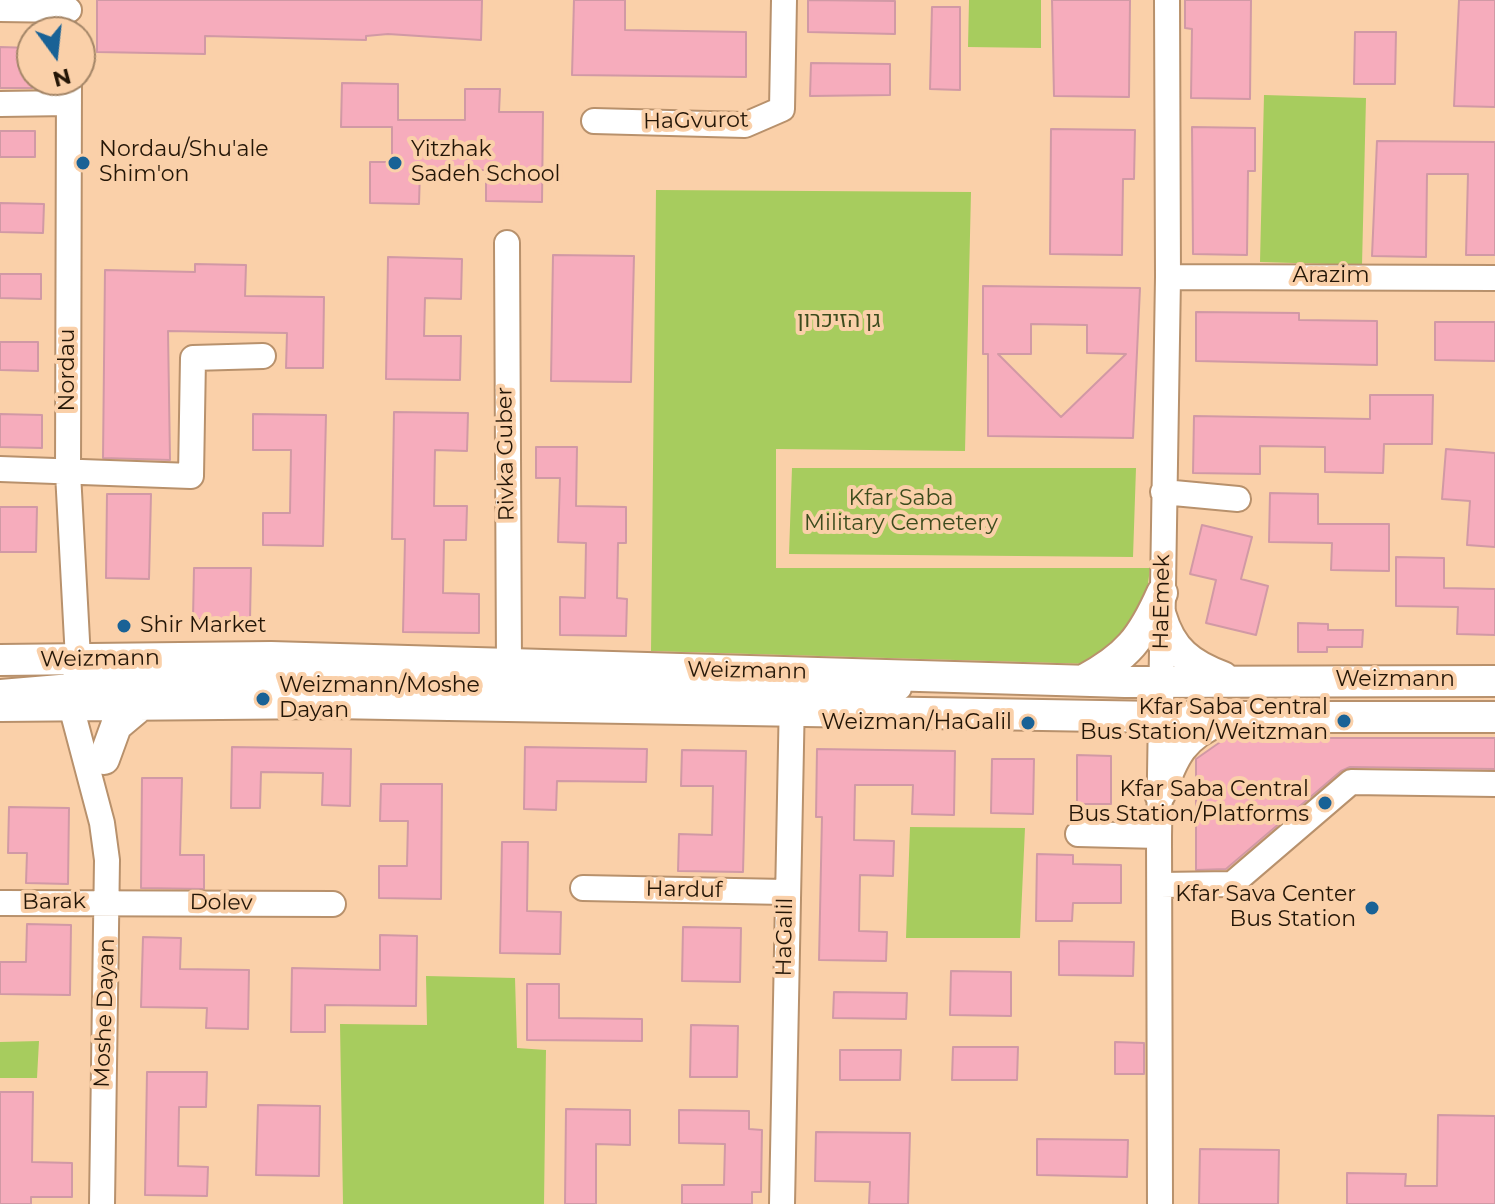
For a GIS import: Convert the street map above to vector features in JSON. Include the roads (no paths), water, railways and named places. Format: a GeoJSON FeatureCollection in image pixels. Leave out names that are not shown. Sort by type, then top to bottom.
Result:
{"type":"FeatureCollection","features":[{"type":"Feature","properties":{"kind":"main road"},"geometry":{"type":"LineString","coordinates":[[1084,680],[1122,658],[1137,642],[1161,605]]}},
{"type":"Feature","properties":{"kind":"main road"},"geometry":{"type":"LineString","coordinates":[[1161,605],[1173,646],[1187,660],[1233,680]]}},
{"type":"Feature","properties":{"kind":"main road","name":"Weizmann"},"geometry":{"type":"LineString","coordinates":[[0,706],[82,689],[303,658],[509,665],[795,691],[1161,717],[1495,717]]}},
{"type":"Feature","properties":{"kind":"main road","name":"Weizmann"},"geometry":{"type":"LineString","coordinates":[[0,660],[82,689],[141,705],[795,691],[981,677],[1161,682],[1495,681]]}},
{"type":"Feature","properties":{"kind":"main road"},"geometry":{"type":"LineString","coordinates":[[104,759],[116,726],[141,705]]}},
{"type":"Feature","properties":{"kind":"main road"},"geometry":{"type":"LineString","coordinates":[[1160,794],[1176,750],[1190,735],[1230,716]]}},
{"type":"Feature","properties":{"kind":"street","name":"HaGvurot"},"geometry":{"type":"LineString","coordinates":[[594,121],[745,125],[770,117],[782,109],[784,0]]}},
{"type":"Feature","properties":{"kind":"street","name":"HaEmek"},"geometry":{"type":"LineString","coordinates":[[1160,1204],[1159,836],[1168,277],[1167,0]]}},
{"type":"Feature","properties":{"kind":"street"},"geometry":{"type":"LineString","coordinates":[[0,9],[69,14]]}},
{"type":"Feature","properties":{"kind":"street"},"geometry":{"type":"LineString","coordinates":[[0,104],[46,96]]}},
{"type":"Feature","properties":{"kind":"street","name":"Nordau"},"geometry":{"type":"LineString","coordinates":[[69,96],[68,473],[82,689]]}},
{"type":"Feature","properties":{"kind":"street","name":"Rivka Guber"},"geometry":{"type":"LineString","coordinates":[[507,243],[509,665]]}},
{"type":"Feature","properties":{"kind":"street","name":"Arazim"},"geometry":{"type":"LineString","coordinates":[[1168,277],[1495,278]]}},
{"type":"Feature","properties":{"kind":"street"},"geometry":{"type":"LineString","coordinates":[[0,469],[191,476],[193,358],[263,356]]}},
{"type":"Feature","properties":{"kind":"street"},"geometry":{"type":"LineString","coordinates":[[1163,492],[1238,499]]}},
{"type":"Feature","properties":{"kind":"street"},"geometry":{"type":"LineString","coordinates":[[0,692],[82,689],[119,682],[360,680],[673,691],[795,691]]}},
{"type":"Feature","properties":{"kind":"street","name":"Moshe Dayan"},"geometry":{"type":"LineString","coordinates":[[82,689],[104,759],[102,823]]}},
{"type":"Feature","properties":{"kind":"street","name":"Moshe Dayan"},"geometry":{"type":"LineString","coordinates":[[82,689],[102,823],[109,902],[102,1204]]}},
{"type":"Feature","properties":{"kind":"street","name":"HaGalil"},"geometry":{"type":"LineString","coordinates":[[782,1204],[785,892],[795,691]]}},
{"type":"Feature","properties":{"kind":"street"},"geometry":{"type":"LineString","coordinates":[[1160,885],[1232,884],[1351,782],[1495,784]]}},
{"type":"Feature","properties":{"kind":"street"},"geometry":{"type":"LineString","coordinates":[[1078,834],[1159,836]]}},
{"type":"Feature","properties":{"kind":"street","name":"Harduf"},"geometry":{"type":"LineString","coordinates":[[583,888],[785,892]]}},
{"type":"Feature","properties":{"kind":"street","name":"Barak"},"geometry":{"type":"LineString","coordinates":[[0,903],[109,902]]}},
{"type":"Feature","properties":{"kind":"street","name":"Dolev"},"geometry":{"type":"LineString","coordinates":[[109,902],[333,904]]}},
{"type":"Feature","properties":{"kind":"place","name":"Nordau/Shu'ale Shim'on"},"geometry":{"type":"Point","coordinates":[83,163]}},
{"type":"Feature","properties":{"kind":"place","name":"Yitzhak Sadeh School"},"geometry":{"type":"Point","coordinates":[395,163]}},
{"type":"Feature","properties":{"kind":"place","name":"Shir Market"},"geometry":{"type":"Point","coordinates":[124,626]}},
{"type":"Feature","properties":{"kind":"place","name":"Weizmann/Moshe Dayan"},"geometry":{"type":"Point","coordinates":[263,699]}},
{"type":"Feature","properties":{"kind":"place","name":"Kfar Saba Central Bus Station/Weitzman"},"geometry":{"type":"Point","coordinates":[1344,721]}},
{"type":"Feature","properties":{"kind":"place","name":"Weizman/HaGalil"},"geometry":{"type":"Point","coordinates":[1028,723]}},
{"type":"Feature","properties":{"kind":"place","name":"Kfar Saba Central Bus Station/Platforms"},"geometry":{"type":"Point","coordinates":[1325,803]}},
{"type":"Feature","properties":{"kind":"place","name":"Kfar Sava Center Bus Station"},"geometry":{"type":"Point","coordinates":[1372,908]}},
{"type":"Feature","properties":{"kind":"park label","name":"גן הזיכרון"},"geometry":{"type":"Point","coordinates":[839,321]}},
{"type":"Feature","properties":{"kind":"park label","name":"Kfar Saba Military Cemetery"},"geometry":{"type":"Point","coordinates":[901,512]}}]}
